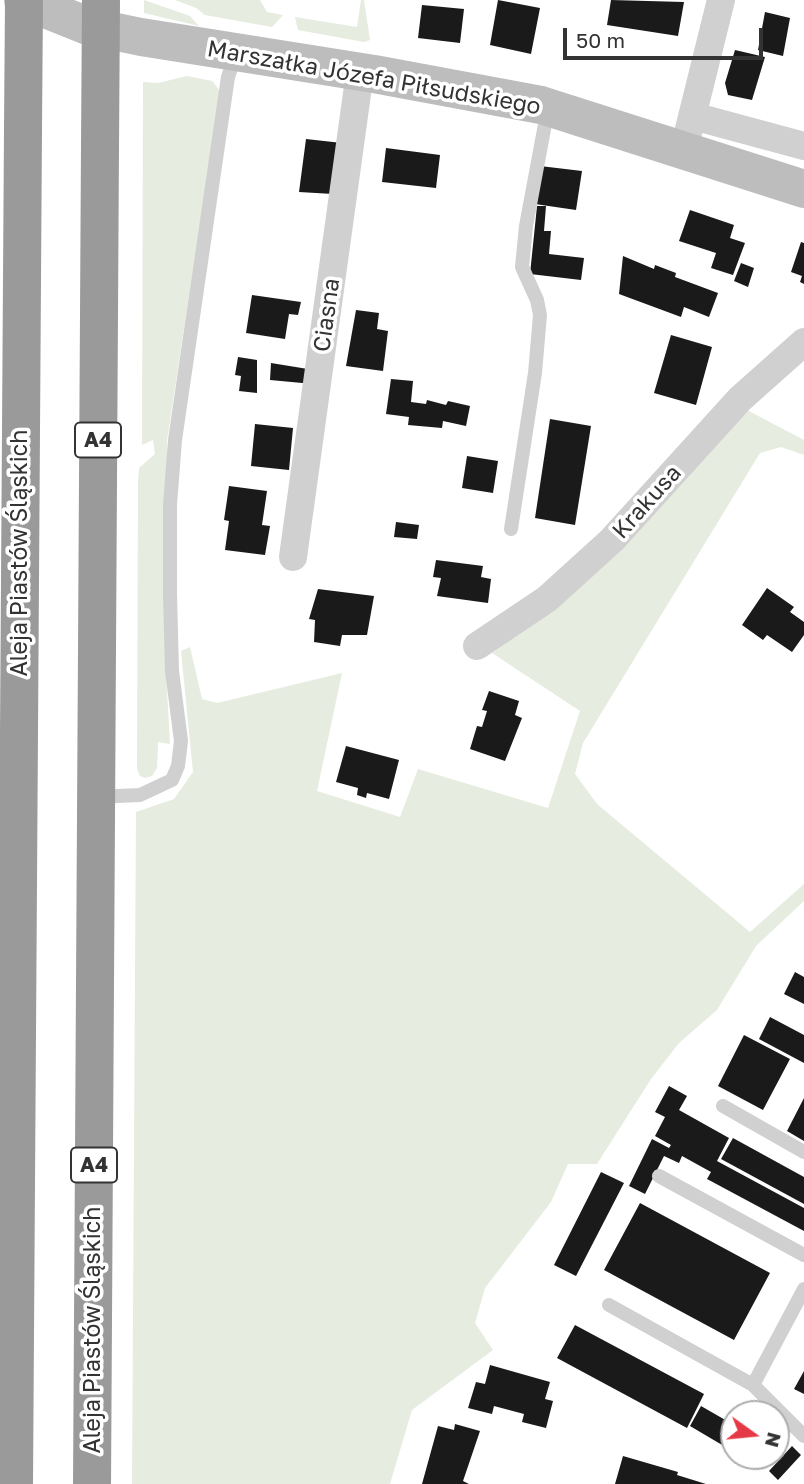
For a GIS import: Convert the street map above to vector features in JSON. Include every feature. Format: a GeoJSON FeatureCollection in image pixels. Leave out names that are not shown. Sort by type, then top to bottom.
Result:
{"type":"FeatureCollection","features":[{"type":"Feature","properties":{"kind":"highway","name":"Aleja Piastów Śląskich"},"geometry":{"type":"LineString","coordinates":[[13,1484],[9,813],[23,129],[23,0]]}},
{"type":"Feature","properties":{"kind":"highway","name":"Aleja Piastów Śląskich"},"geometry":{"type":"LineString","coordinates":[[92,1484],[101,0]]}},
{"type":"Feature","properties":{"kind":"street","name":"Marszałka Józefa Piłsudskiego"},"geometry":{"type":"LineString","coordinates":[[23,0],[88,26],[689,132],[804,146]]}},
{"type":"Feature","properties":{"kind":"street"},"geometry":{"type":"LineString","coordinates":[[689,132],[721,0]]}},
{"type":"Feature","properties":{"kind":"street","name":"Ciasna"},"geometry":{"type":"LineString","coordinates":[[293,557],[360,72]]}},
{"type":"Feature","properties":{"kind":"street","name":"Marszałka Józefa Piłsudskiego"},"geometry":{"type":"LineString","coordinates":[[689,132],[804,188]]}},
{"type":"Feature","properties":{"kind":"street","name":"Krakusa"},"geometry":{"type":"LineString","coordinates":[[477,646],[548,599],[612,540],[740,399],[804,342]]}},
{"type":"Feature","properties":{"kind":"lane"},"geometry":{"type":"LineString","coordinates":[[96,797],[149,792],[172,780],[178,766],[181,741],[172,671],[170,593],[174,440],[228,77],[237,53]]}},
{"type":"Feature","properties":{"kind":"lane"},"geometry":{"type":"LineString","coordinates":[[511,529],[535,373],[540,315],[537,300],[522,267],[526,226],[548,107]]}},
{"type":"Feature","properties":{"kind":"lane"},"geometry":{"type":"LineString","coordinates":[[723,1106],[804,1152]]}},
{"type":"Feature","properties":{"kind":"lane"},"geometry":{"type":"LineString","coordinates":[[659,1177],[804,1255]]}},
{"type":"Feature","properties":{"kind":"lane"},"geometry":{"type":"LineString","coordinates":[[753,1385],[804,1289]]}},
{"type":"Feature","properties":{"kind":"lane"},"geometry":{"type":"LineString","coordinates":[[610,1305],[753,1385],[804,1436]]}},
{"type":"Feature","properties":{"kind":"shaded area"},"geometry":{"type":"Polygon","coordinates":[[[144,0],[190,16],[199,26],[144,13],[144,0]]]}},
{"type":"Feature","properties":{"kind":"shaded area"},"geometry":{"type":"Polygon","coordinates":[[[175,0],[260,0],[267,12],[283,15],[272,27],[205,15],[196,8],[175,0]]]}},
{"type":"Feature","properties":{"kind":"shaded area"},"geometry":{"type":"Polygon","coordinates":[[[361,0],[364,0],[370,40],[364,42],[298,30],[295,17],[357,27],[361,0]]]}},
{"type":"Feature","properties":{"kind":"shaded area"},"geometry":{"type":"Polygon","coordinates":[[[187,76],[212,81],[220,91],[167,441],[166,672],[170,744],[158,742],[157,768],[152,776],[145,778],[140,776],[137,769],[138,482],[139,468],[155,454],[153,440],[142,445],[143,82],[158,83],[187,76]]]}},
{"type":"Feature","properties":{"kind":"shaded area"},"geometry":{"type":"Polygon","coordinates":[[[743,408],[804,440],[804,455],[781,447],[760,453],[583,743],[575,774],[597,804],[750,932],[804,884],[804,901],[756,946],[717,1010],[679,1043],[651,1079],[597,1164],[568,1164],[551,1202],[485,1288],[475,1323],[493,1350],[412,1410],[390,1484],[132,1484],[136,812],[174,799],[193,772],[181,651],[190,647],[202,699],[217,703],[342,673],[317,791],[400,817],[418,769],[548,808],[580,711],[492,653],[548,612],[743,408]]]}},
{"type":"Feature","properties":{"kind":"building"},"geometry":{"type":"Polygon","coordinates":[[[498,0],[540,8],[531,54],[490,45],[498,0]]]}},
{"type":"Feature","properties":{"kind":"building"},"geometry":{"type":"Polygon","coordinates":[[[611,0],[684,2],[678,36],[607,25],[611,0]]]}},
{"type":"Feature","properties":{"kind":"building"},"geometry":{"type":"Polygon","coordinates":[[[422,5],[464,9],[460,43],[418,38],[422,5]]]}},
{"type":"Feature","properties":{"kind":"building"},"geometry":{"type":"Polygon","coordinates":[[[765,12],[790,18],[783,56],[758,50],[765,12]]]}},
{"type":"Feature","properties":{"kind":"building"},"geometry":{"type":"Polygon","coordinates":[[[735,50],[765,57],[752,100],[728,95],[725,83],[735,50]]]}},
{"type":"Feature","properties":{"kind":"building"},"geometry":{"type":"Polygon","coordinates":[[[306,139],[342,143],[333,194],[299,192],[306,139]]]}},
{"type":"Feature","properties":{"kind":"building"},"geometry":{"type":"Polygon","coordinates":[[[386,148],[440,155],[436,188],[382,182],[386,148]]]}},
{"type":"Feature","properties":{"kind":"building"},"geometry":{"type":"Polygon","coordinates":[[[540,166],[582,171],[576,210],[535,204],[540,166]]]}},
{"type":"Feature","properties":{"kind":"building"},"geometry":{"type":"Polygon","coordinates":[[[537,206],[546,206],[544,231],[551,231],[549,254],[584,258],[581,280],[530,274],[537,206]]]}},
{"type":"Feature","properties":{"kind":"building"},"geometry":{"type":"Polygon","coordinates":[[[690,210],[734,225],[730,238],[745,243],[733,275],[711,268],[716,253],[679,241],[690,210]]]}},
{"type":"Feature","properties":{"kind":"building"},"geometry":{"type":"Polygon","coordinates":[[[801,242],[804,243],[804,284],[800,282],[802,276],[791,272],[801,242]]]}},
{"type":"Feature","properties":{"kind":"building"},"geometry":{"type":"Polygon","coordinates":[[[623,256],[654,269],[655,265],[676,273],[675,277],[718,293],[709,317],[684,307],[681,317],[619,294],[623,256]]]}},
{"type":"Feature","properties":{"kind":"building"},"geometry":{"type":"Polygon","coordinates":[[[741,263],[754,268],[748,287],[734,281],[741,263]]]}},
{"type":"Feature","properties":{"kind":"building"},"geometry":{"type":"Polygon","coordinates":[[[252,295],[301,302],[298,315],[289,314],[285,339],[246,333],[252,295]]]}},
{"type":"Feature","properties":{"kind":"building"},"geometry":{"type":"Polygon","coordinates":[[[356,310],[379,313],[377,329],[388,331],[383,371],[346,366],[356,310]]]}},
{"type":"Feature","properties":{"kind":"building"},"geometry":{"type":"Polygon","coordinates":[[[671,335],[712,347],[696,405],[654,393],[671,335]]]}},
{"type":"Feature","properties":{"kind":"building"},"geometry":{"type":"Polygon","coordinates":[[[238,357],[257,360],[257,393],[239,391],[241,376],[235,375],[238,357]]]}},
{"type":"Feature","properties":{"kind":"building"},"geometry":{"type":"Polygon","coordinates":[[[271,363],[314,370],[313,384],[270,380],[271,363]]]}},
{"type":"Feature","properties":{"kind":"building"},"geometry":{"type":"Polygon","coordinates":[[[391,379],[413,381],[411,402],[426,404],[427,400],[446,405],[448,401],[470,406],[466,426],[443,421],[442,428],[408,425],[409,417],[386,414],[391,379]]]}},
{"type":"Feature","properties":{"kind":"building"},"geometry":{"type":"Polygon","coordinates":[[[550,419],[591,426],[575,525],[535,518],[550,419]]]}},
{"type":"Feature","properties":{"kind":"building"},"geometry":{"type":"Polygon","coordinates":[[[255,424],[293,428],[289,470],[251,466],[255,424]]]}},
{"type":"Feature","properties":{"kind":"building"},"geometry":{"type":"Polygon","coordinates":[[[467,456],[498,461],[493,493],[462,488],[467,456]]]}},
{"type":"Feature","properties":{"kind":"building"},"geometry":{"type":"Polygon","coordinates":[[[229,486],[267,491],[262,525],[270,526],[265,555],[225,550],[229,521],[224,520],[229,486]]]}},
{"type":"Feature","properties":{"kind":"building"},"geometry":{"type":"Polygon","coordinates":[[[396,522],[419,525],[417,539],[394,537],[396,522]]]}},
{"type":"Feature","properties":{"kind":"building"},"geometry":{"type":"Polygon","coordinates":[[[436,560],[483,566],[481,577],[491,579],[488,603],[437,596],[441,578],[433,577],[436,560]]]}},
{"type":"Feature","properties":{"kind":"building"},"geometry":{"type":"Polygon","coordinates":[[[767,588],[794,607],[790,612],[804,622],[804,635],[792,652],[767,635],[763,640],[742,625],[767,588]]]}},
{"type":"Feature","properties":{"kind":"building"},"geometry":{"type":"Polygon","coordinates":[[[318,589],[374,596],[367,635],[342,635],[340,646],[314,642],[315,620],[309,619],[318,589]]]}},
{"type":"Feature","properties":{"kind":"building"},"geometry":{"type":"Polygon","coordinates":[[[489,691],[519,701],[515,715],[522,718],[505,761],[470,749],[477,726],[482,727],[487,711],[482,710],[489,691]]]}},
{"type":"Feature","properties":{"kind":"building"},"geometry":{"type":"Polygon","coordinates":[[[346,746],[399,760],[389,799],[367,793],[366,798],[357,795],[358,788],[336,782],[346,746]]]}},
{"type":"Feature","properties":{"kind":"building"},"geometry":{"type":"Polygon","coordinates":[[[795,972],[804,977],[804,1004],[784,994],[795,972]]]}},
{"type":"Feature","properties":{"kind":"building"},"geometry":{"type":"Polygon","coordinates":[[[770,1017],[804,1035],[804,1063],[759,1039],[770,1017]]]}},
{"type":"Feature","properties":{"kind":"building"},"geometry":{"type":"Polygon","coordinates":[[[744,1035],[790,1059],[763,1110],[718,1086],[744,1035]]]}},
{"type":"Feature","properties":{"kind":"building"},"geometry":{"type":"Polygon","coordinates":[[[669,1086],[687,1096],[679,1110],[729,1138],[717,1161],[804,1208],[804,1231],[707,1179],[711,1172],[682,1156],[679,1163],[664,1156],[645,1194],[629,1186],[652,1139],[669,1148],[671,1145],[655,1136],[665,1117],[655,1112],[669,1086]]]}},
{"type":"Feature","properties":{"kind":"building"},"geometry":{"type":"Polygon","coordinates":[[[804,1098],[804,1141],[787,1131],[804,1098]]]}},
{"type":"Feature","properties":{"kind":"building"},"geometry":{"type":"Polygon","coordinates":[[[733,1138],[804,1177],[804,1204],[721,1159],[733,1138]]]}},
{"type":"Feature","properties":{"kind":"building"},"geometry":{"type":"Polygon","coordinates":[[[601,1172],[624,1183],[576,1276],[554,1265],[601,1172]]]}},
{"type":"Feature","properties":{"kind":"building"},"geometry":{"type":"Polygon","coordinates":[[[640,1203],[770,1273],[734,1340],[604,1270],[640,1203]]]}},
{"type":"Feature","properties":{"kind":"building"},"geometry":{"type":"Polygon","coordinates":[[[575,1325],[704,1394],[687,1428],[557,1358],[575,1325]]]}},
{"type":"Feature","properties":{"kind":"building"},"geometry":{"type":"Polygon","coordinates":[[[490,1365],[550,1382],[545,1399],[553,1401],[546,1428],[522,1422],[524,1414],[494,1406],[492,1414],[468,1408],[476,1382],[485,1384],[490,1365]]]}},
{"type":"Feature","properties":{"kind":"building"},"geometry":{"type":"Polygon","coordinates":[[[804,1371],[804,1394],[794,1389],[804,1371]]]}},
{"type":"Feature","properties":{"kind":"building"},"geometry":{"type":"Polygon","coordinates":[[[701,1406],[720,1417],[720,1444],[690,1426],[701,1406]]]}},
{"type":"Feature","properties":{"kind":"building"},"geometry":{"type":"Polygon","coordinates":[[[455,1424],[480,1431],[463,1481],[469,1484],[422,1484],[438,1426],[454,1430],[455,1424]]]}},
{"type":"Feature","properties":{"kind":"building"},"geometry":{"type":"Polygon","coordinates":[[[792,1446],[801,1455],[790,1467],[792,1446]]]}},
{"type":"Feature","properties":{"kind":"building"},"geometry":{"type":"Polygon","coordinates":[[[623,1456],[678,1472],[677,1475],[706,1484],[615,1484],[623,1456]]]}},
{"type":"Feature","properties":{"kind":"building"},"geometry":{"type":"Polygon","coordinates":[[[770,1470],[787,1470],[778,1480],[770,1470]]]}}]}
